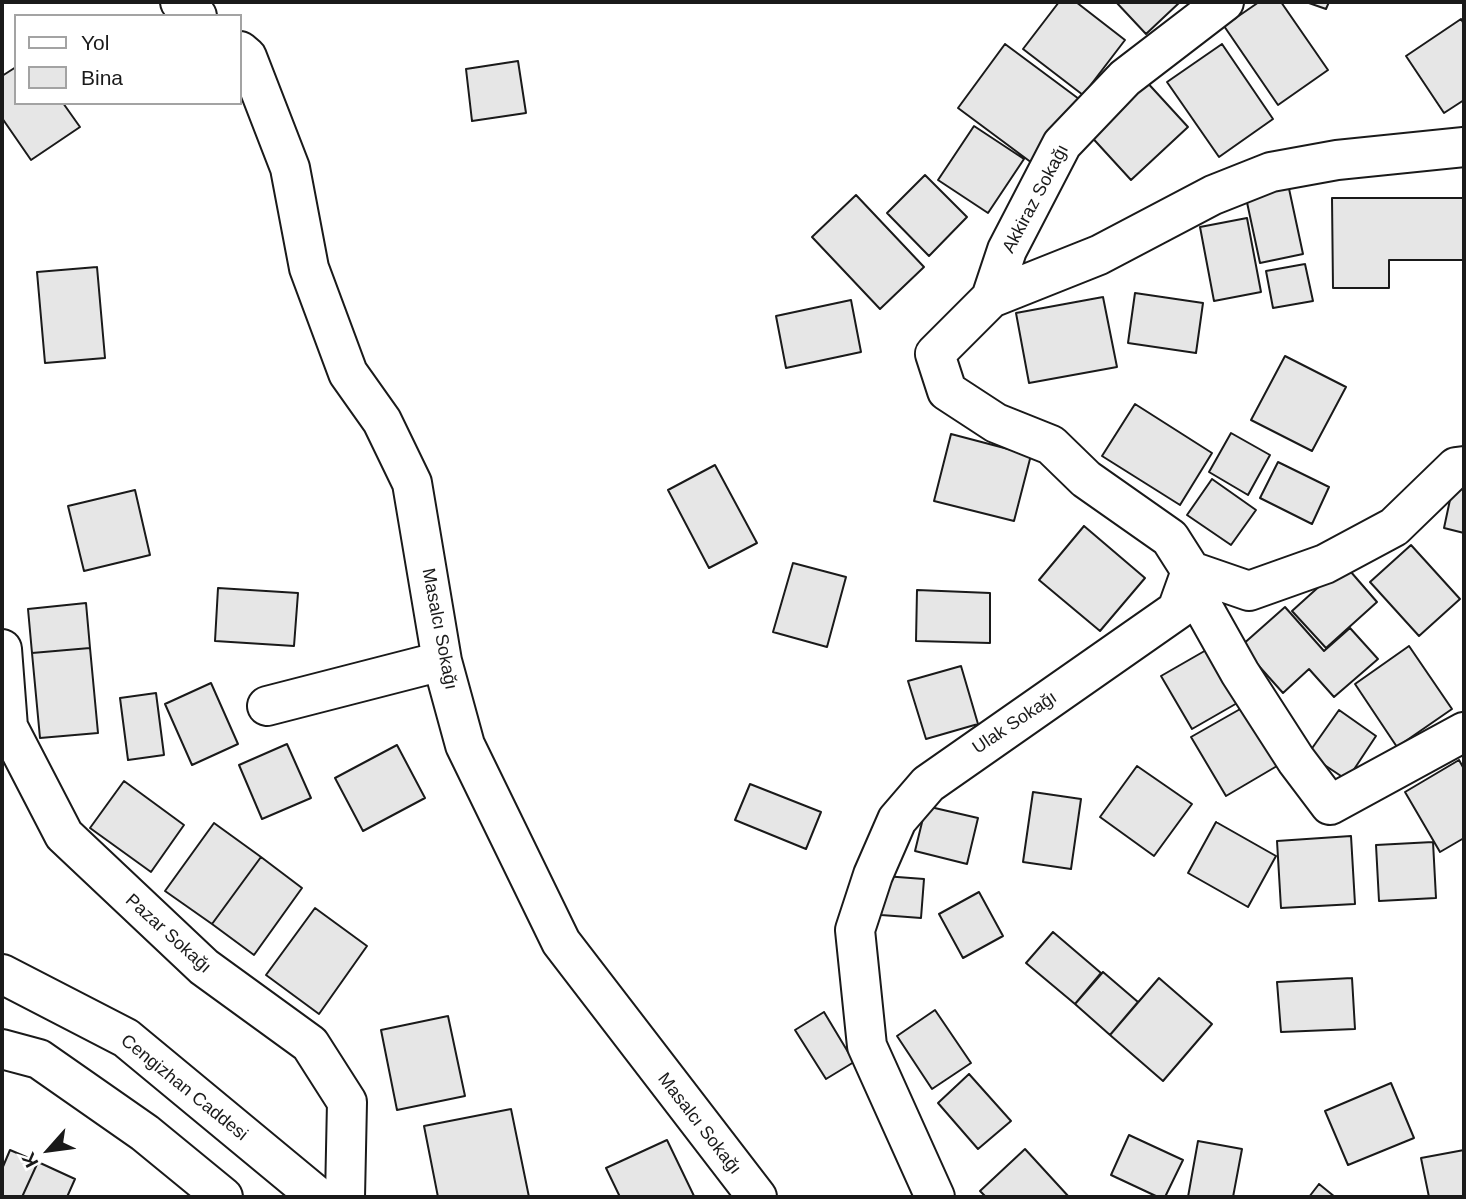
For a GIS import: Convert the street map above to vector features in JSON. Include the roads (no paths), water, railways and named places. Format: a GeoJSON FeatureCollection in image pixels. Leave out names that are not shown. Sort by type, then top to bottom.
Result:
{"type":"FeatureCollection","features":[{"type":"Feature","properties":{"kind":"street"},"geometry":{"type":"LineString","coordinates":[[180,2],[195,14]]}},
{"type":"Feature","properties":{"kind":"street","name":"Akkiraz Sokağı"},"geometry":{"type":"LineString","coordinates":[[991,298],[1007,250],[1062,144],[1125,78],[1224,2]]}},
{"type":"Feature","properties":{"kind":"street","name":"Masalcı Sokağı"},"geometry":{"type":"LineString","coordinates":[[242,53],[247,57],[290,168],[309,268],[348,373],[382,421],[412,483],[442,661],[466,745],[561,942],[757,1197]]}},
{"type":"Feature","properties":{"kind":"street"},"geometry":{"type":"LineString","coordinates":[[1464,147],[1337,160],[1271,172],[1213,195],[1099,255],[991,298],[935,354],[947,391],[996,423],[1051,445],[1087,479],[1170,538],[1191,571],[1204,609],[1240,673],[1289,749],[1330,805],[1464,732]]}},
{"type":"Feature","properties":{"kind":"street"},"geometry":{"type":"LineString","coordinates":[[1191,571],[1249,591],[1325,564],[1394,527],[1456,467],[1464,466]]}},
{"type":"Feature","properties":{"kind":"street","name":"Ulak Sokağı"},"geometry":{"type":"LineString","coordinates":[[935,1197],[867,1046],[855,930],[873,875],[897,820],[928,784],[1177,610],[1191,571]]}},
{"type":"Feature","properties":{"kind":"street","name":"Pazar Sokağı"},"geometry":{"type":"LineString","coordinates":[[2,649],[8,727],[64,835],[204,967],[310,1044],[347,1102],[345,1197]]}},
{"type":"Feature","properties":{"kind":"street"},"geometry":{"type":"LineString","coordinates":[[267,706],[442,661]]}},
{"type":"Feature","properties":{"kind":"street","name":"Cengizhan Caddesi"},"geometry":{"type":"LineString","coordinates":[[2,974],[126,1038],[318,1197]]}},
{"type":"Feature","properties":{"kind":"street"},"geometry":{"type":"LineString","coordinates":[[2,1049],[39,1059],[145,1133],[223,1197]]}}]}
